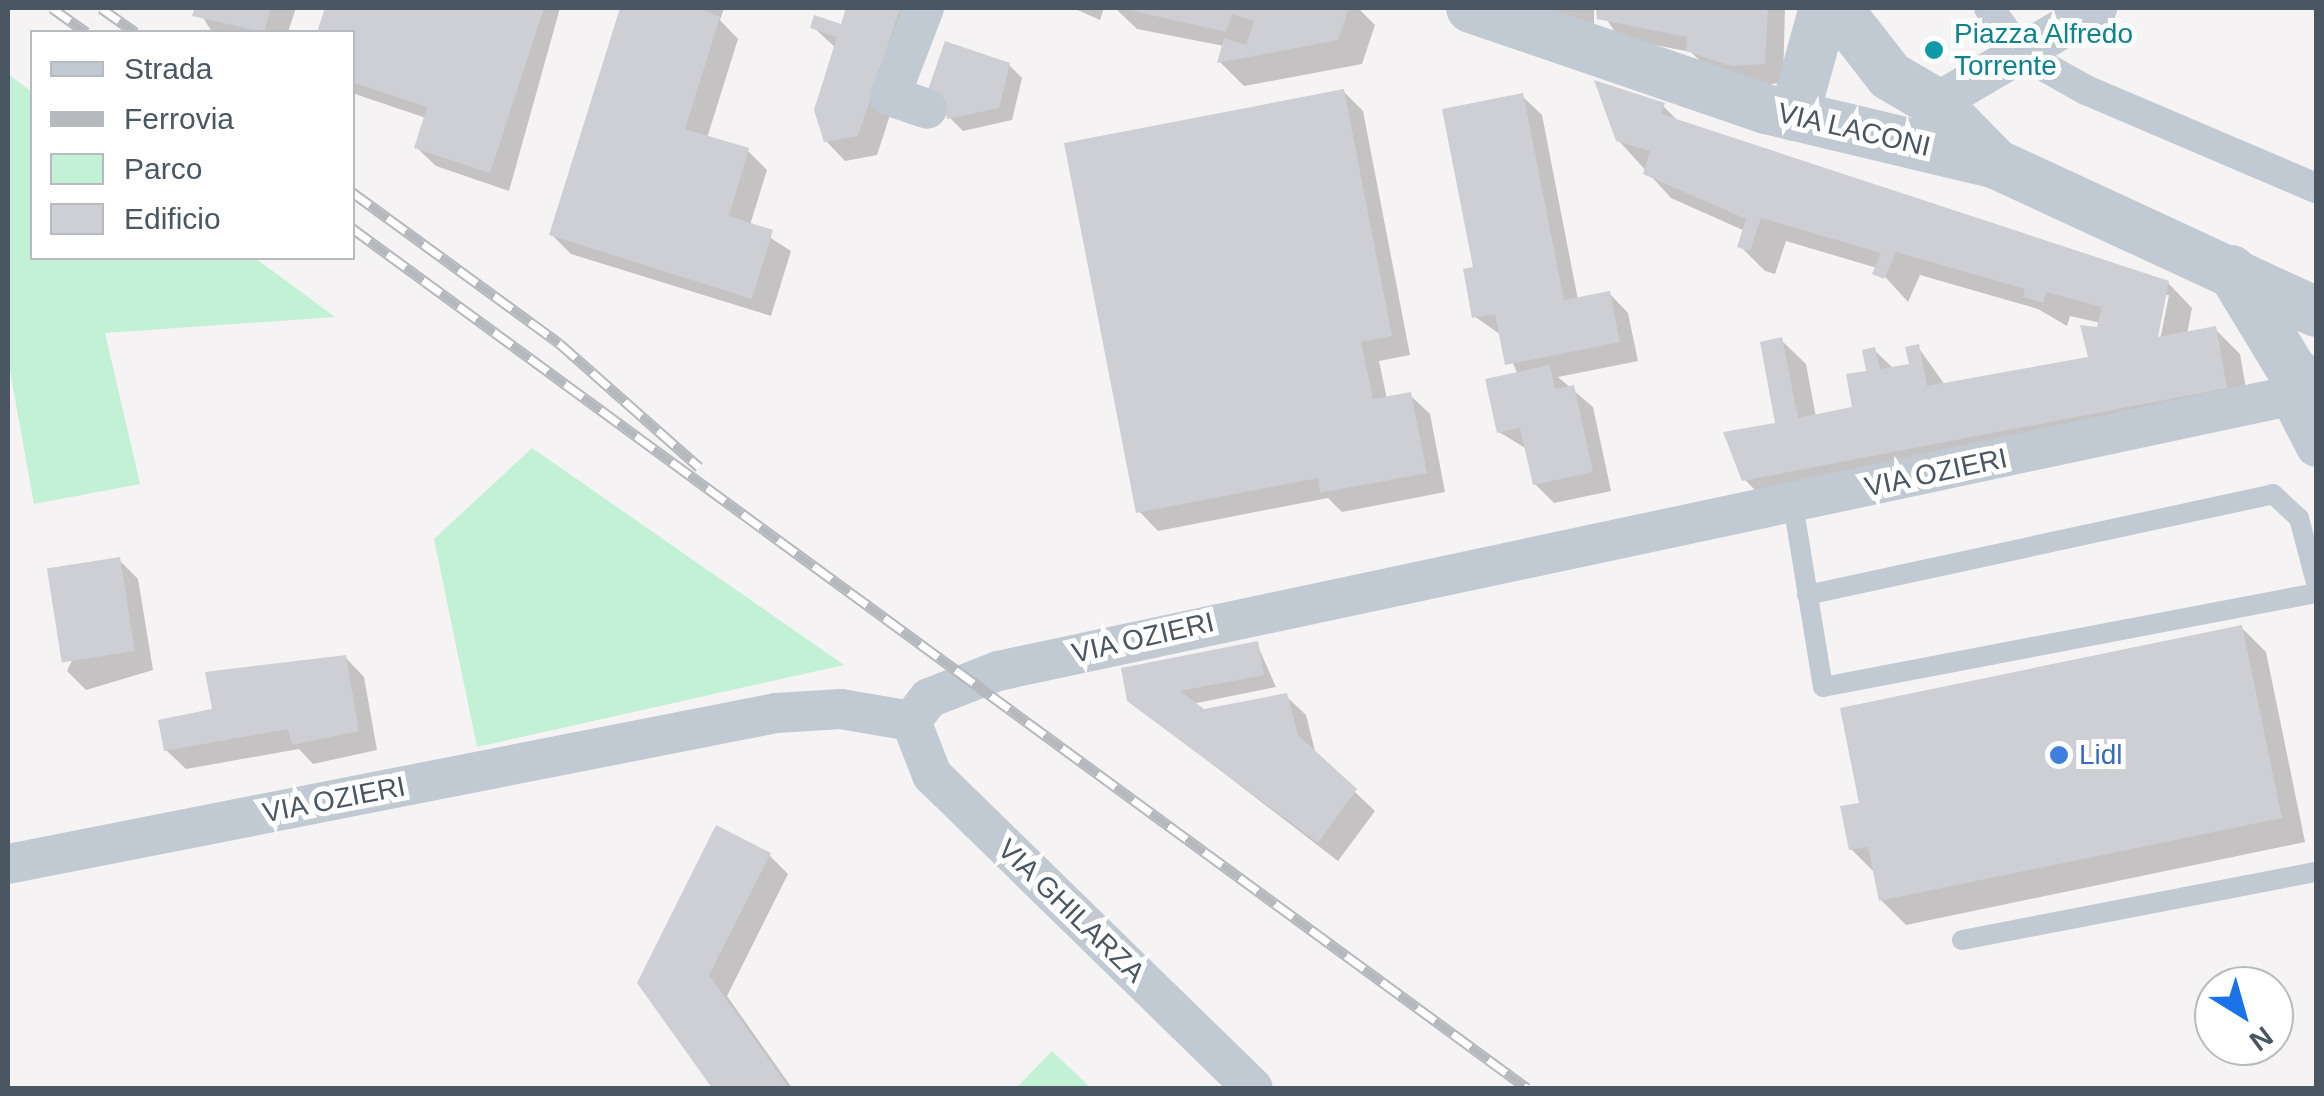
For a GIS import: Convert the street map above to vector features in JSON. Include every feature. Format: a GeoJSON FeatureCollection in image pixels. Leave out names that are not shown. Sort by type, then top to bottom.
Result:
{"type":"FeatureCollection","features":[{"type":"Feature","properties":{"kind":"street"},"geometry":{"type":"LineString","coordinates":[[924,8],[890,96],[927,109]]}},
{"type":"Feature","properties":{"kind":"street","name":"VIA LACONI"},"geometry":{"type":"LineString","coordinates":[[1471,8],[1794,116],[1996,164],[2231,270]]}},
{"type":"Feature","properties":{"kind":"street"},"geometry":{"type":"LineString","coordinates":[[1794,116],[1824,8]]}},
{"type":"Feature","properties":{"kind":"street"},"geometry":{"type":"LineString","coordinates":[[1836,8],[1890,76],[1936,103],[1996,164]]}},
{"type":"Feature","properties":{"kind":"street"},"geometry":{"type":"LineString","coordinates":[[1990,8],[2022,54],[2316,188]]}},
{"type":"Feature","properties":{"kind":"street"},"geometry":{"type":"LineString","coordinates":[[1936,103],[2097,8]]}},
{"type":"Feature","properties":{"kind":"street"},"geometry":{"type":"LineString","coordinates":[[2231,270],[2316,312],[2290,334],[2316,446]]}},
{"type":"Feature","properties":{"kind":"street"},"geometry":{"type":"LineString","coordinates":[[2231,270],[2301,381]]}},
{"type":"Feature","properties":{"kind":"street","name":"VIA OZIERI"},"geometry":{"type":"LineString","coordinates":[[8,864],[776,713],[841,708],[911,721],[928,698],[998,671],[1792,504],[2301,381]]}},
{"type":"Feature","properties":{"kind":"street","name":"VIA GHILARZA"},"geometry":{"type":"LineString","coordinates":[[911,721],[932,774],[1253,1088]]}},
{"type":"Feature","properties":{"kind":"lane"},"geometry":{"type":"LineString","coordinates":[[1807,595],[2273,494],[2299,518],[2316,583]]}},
{"type":"Feature","properties":{"kind":"lane"},"geometry":{"type":"LineString","coordinates":[[1792,504],[1822,687],[2316,593]]}},
{"type":"Feature","properties":{"kind":"lane"},"geometry":{"type":"LineString","coordinates":[[1962,940],[2316,872]]}},
{"type":"Feature","properties":{"kind":"green space"},"geometry":{"type":"Polygon","coordinates":[[[8,74],[30,90],[30,260],[258,260],[335,317],[105,333],[140,484],[34,504],[8,360],[8,74]]]}},
{"type":"Feature","properties":{"kind":"green space"},"geometry":{"type":"Polygon","coordinates":[[[532,448],[844,665],[477,747],[434,539],[532,448]]]}},
{"type":"Feature","properties":{"kind":"green space"},"geometry":{"type":"Polygon","coordinates":[[[1052,1051],[1091,1088],[1016,1088],[1052,1051]]]}},
{"type":"Feature","properties":{"kind":"building"},"geometry":{"type":"Polygon","coordinates":[[[195,8],[271,8],[265,30],[192,16],[195,8]]]}},
{"type":"Feature","properties":{"kind":"building"},"geometry":{"type":"Polygon","coordinates":[[[325,8],[544,8],[490,173],[414,148],[427,107],[355,83],[355,30],[318,30],[325,8]]]}},
{"type":"Feature","properties":{"kind":"building"},"geometry":{"type":"Polygon","coordinates":[[[620,8],[699,8],[720,17],[685,129],[749,148],[729,216],[773,230],[752,299],[549,235],[620,8]]]}},
{"type":"Feature","properties":{"kind":"building"},"geometry":{"type":"Polygon","coordinates":[[[846,8],[900,8],[858,136],[824,142],[814,110],[837,37],[810,28],[814,15],[841,24],[846,8]]]}},
{"type":"Feature","properties":{"kind":"building"},"geometry":{"type":"Polygon","coordinates":[[[1120,8],[1349,8],[1338,40],[1217,63],[1224,38],[1246,45],[1254,21],[1232,14],[1226,32],[1120,8]]]}},
{"type":"Feature","properties":{"kind":"building"},"geometry":{"type":"Polygon","coordinates":[[[1596,8],[1768,8],[1765,64],[1731,66],[1686,51],[1687,37],[1597,19],[1596,8]]]}},
{"type":"Feature","properties":{"kind":"building"},"geometry":{"type":"Polygon","coordinates":[[[945,41],[1010,63],[999,108],[947,119],[942,96],[928,90],[945,41]]]}},
{"type":"Feature","properties":{"kind":"building"},"geometry":{"type":"Polygon","coordinates":[[[1594,80],[1665,103],[1661,114],[2169,281],[2158,337],[2216,326],[2227,388],[1742,481],[1723,432],[1775,423],[1760,342],[1782,337],[1798,418],[1852,407],[1846,374],[1866,371],[1862,350],[1875,347],[1880,369],[1909,364],[1905,347],[1919,344],[1927,386],[2088,357],[2080,325],[2097,327],[2102,307],[2046,292],[2043,303],[2023,297],[2025,289],[1896,252],[1884,279],[1872,274],[1881,253],[1761,218],[1750,251],[1737,247],[1746,219],[1643,174],[1650,151],[1616,141],[1594,80]]]}},
{"type":"Feature","properties":{"kind":"building"},"geometry":{"type":"Polygon","coordinates":[[[1344,89],[1392,336],[1361,342],[1373,399],[1411,392],[1427,473],[1320,493],[1318,478],[1136,513],[1064,143],[1344,89]]]}},
{"type":"Feature","properties":{"kind":"building"},"geometry":{"type":"Polygon","coordinates":[[[1523,93],[1564,300],[1610,291],[1620,342],[1505,365],[1495,314],[1472,318],[1463,269],[1473,267],[1442,109],[1523,93]]]}},
{"type":"Feature","properties":{"kind":"building"},"geometry":{"type":"Polygon","coordinates":[[[1550,365],[1555,389],[1574,385],[1593,472],[1533,485],[1520,428],[1497,433],[1485,379],[1550,365]]]}},
{"type":"Feature","properties":{"kind":"building"},"geometry":{"type":"Polygon","coordinates":[[[120,557],[135,651],[62,662],[47,569],[120,557]]]}},
{"type":"Feature","properties":{"kind":"building","name":"Lidl"},"geometry":{"type":"Polygon","coordinates":[[[2242,625],[2282,818],[1879,901],[1868,847],[1849,850],[1840,806],[1859,803],[1840,708],[2242,625]]]}},
{"type":"Feature","properties":{"kind":"building"},"geometry":{"type":"Polygon","coordinates":[[[1258,641],[1264,675],[1180,691],[1204,709],[1287,693],[1298,735],[1357,789],[1318,843],[1127,701],[1121,668],[1258,641]]]}},
{"type":"Feature","properties":{"kind":"building"},"geometry":{"type":"Polygon","coordinates":[[[346,655],[359,731],[292,745],[288,729],[164,751],[158,720],[212,709],[205,672],[346,655]]]}},
{"type":"Feature","properties":{"kind":"building"},"geometry":{"type":"Polygon","coordinates":[[[716,825],[771,853],[709,975],[789,1088],[712,1088],[637,983],[716,825]]]}},
{"type":"Feature","properties":{"kind":"railway"},"geometry":{"type":"LineString","coordinates":[[52,8],[83,30]]}},
{"type":"Feature","properties":{"kind":"railway"},"geometry":{"type":"LineString","coordinates":[[101,8],[132,30]]}},
{"type":"Feature","properties":{"kind":"railway"},"geometry":{"type":"LineString","coordinates":[[355,194],[559,343],[699,467]]}},
{"type":"Feature","properties":{"kind":"railway"},"geometry":{"type":"LineString","coordinates":[[355,230],[1527,1088]]}},
{"type":"Feature","properties":{"kind":"place","name":"Piazza Alfredo Torrente"},"geometry":{"type":"Point","coordinates":[1934,50]}},
{"type":"Feature","properties":{"kind":"place","name":"Lidl"},"geometry":{"type":"Point","coordinates":[2059,755]}}]}
